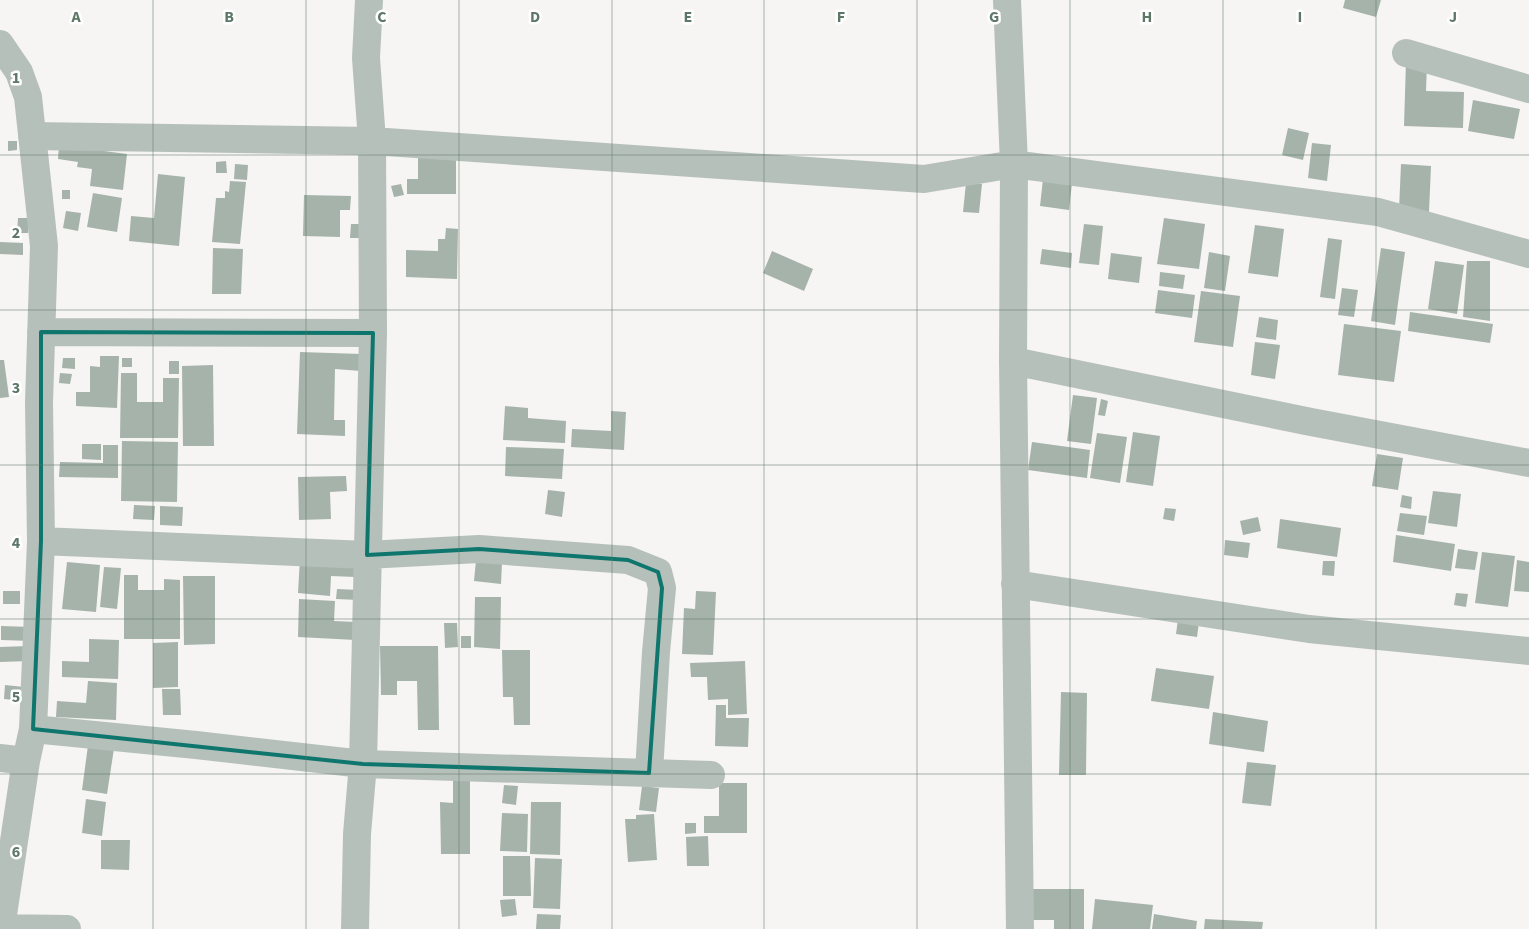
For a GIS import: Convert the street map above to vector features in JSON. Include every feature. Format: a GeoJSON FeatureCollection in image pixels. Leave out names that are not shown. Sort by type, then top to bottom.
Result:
{"type":"FeatureCollection","features":[{"type":"Feature","properties":{"kind":"street"},"geometry":{"type":"LineString","coordinates":[[355,929],[357,834],[363,764],[373,333],[372,141],[366,58],[369,0]]}},
{"type":"Feature","properties":{"kind":"street"},"geometry":{"type":"LineString","coordinates":[[1007,0],[1014,164],[1013,361],[1020,929]]}},
{"type":"Feature","properties":{"kind":"street"},"geometry":{"type":"LineString","coordinates":[[0,44],[19,72],[28,97],[44,246],[39,403],[41,541],[33,729],[13,759],[1,928],[66,929]]}},
{"type":"Feature","properties":{"kind":"street"},"geometry":{"type":"LineString","coordinates":[[1406,53],[1529,88]]}},
{"type":"Feature","properties":{"kind":"street"},"geometry":{"type":"LineString","coordinates":[[32,136],[372,141],[924,179],[1014,164],[1378,212],[1529,254]]}},
{"type":"Feature","properties":{"kind":"street"},"geometry":{"type":"LineString","coordinates":[[41,332],[373,333]]}},
{"type":"Feature","properties":{"kind":"street"},"geometry":{"type":"LineString","coordinates":[[1013,361],[1311,422],[1529,463]]}},
{"type":"Feature","properties":{"kind":"street"},"geometry":{"type":"LineString","coordinates":[[41,541],[367,555],[479,549],[628,560],[658,572],[662,588],[649,772]]}},
{"type":"Feature","properties":{"kind":"street"},"geometry":{"type":"LineString","coordinates":[[1015,584],[1310,629],[1529,651]]}},
{"type":"Feature","properties":{"kind":"street"},"geometry":{"type":"LineString","coordinates":[[33,729],[363,764],[711,774]]}},
{"type":"Feature","properties":{"kind":"highlighted area"},"geometry":{"type":"Polygon","coordinates":[[[41,332],[373,333],[367,555],[479,549],[628,560],[658,572],[662,588],[649,773],[363,764],[33,729],[41,541],[41,332]]]}},
{"type":"Feature","properties":{"kind":"building"},"geometry":{"type":"Polygon","coordinates":[[[1345,0],[1381,0],[1376,17],[1343,8],[1345,0]]]}},
{"type":"Feature","properties":{"kind":"building"},"geometry":{"type":"Polygon","coordinates":[[[1406,62],[1427,63],[1426,91],[1464,92],[1463,128],[1404,126],[1406,62]]]}},
{"type":"Feature","properties":{"kind":"building"},"geometry":{"type":"Polygon","coordinates":[[[1473,100],[1520,109],[1514,139],[1468,131],[1473,100]]]}},
{"type":"Feature","properties":{"kind":"building"},"geometry":{"type":"Polygon","coordinates":[[[1288,128],[1309,133],[1303,160],[1282,155],[1288,128]]]}},
{"type":"Feature","properties":{"kind":"building"},"geometry":{"type":"Polygon","coordinates":[[[8,141],[17,141],[17,150],[8,151],[8,141]]]}},
{"type":"Feature","properties":{"kind":"building"},"geometry":{"type":"Polygon","coordinates":[[[1312,143],[1331,145],[1327,181],[1308,178],[1312,143]]]}},
{"type":"Feature","properties":{"kind":"building"},"geometry":{"type":"Polygon","coordinates":[[[59,145],[127,154],[123,190],[90,186],[92,169],[77,167],[78,162],[58,159],[59,145]]]}},
{"type":"Feature","properties":{"kind":"building"},"geometry":{"type":"Polygon","coordinates":[[[418,154],[456,154],[456,194],[407,194],[407,179],[418,179],[418,154]]]}},
{"type":"Feature","properties":{"kind":"building"},"geometry":{"type":"Polygon","coordinates":[[[226,161],[227,173],[216,173],[216,162],[226,161]]]}},
{"type":"Feature","properties":{"kind":"building"},"geometry":{"type":"Polygon","coordinates":[[[235,164],[248,165],[247,180],[234,179],[235,164]]]}},
{"type":"Feature","properties":{"kind":"building"},"geometry":{"type":"Polygon","coordinates":[[[1401,164],[1431,166],[1429,212],[1399,210],[1401,164]]]}},
{"type":"Feature","properties":{"kind":"building"},"geometry":{"type":"Polygon","coordinates":[[[158,174],[185,177],[179,246],[129,241],[131,216],[154,218],[158,174]]]}},
{"type":"Feature","properties":{"kind":"building"},"geometry":{"type":"Polygon","coordinates":[[[1043,179],[1072,183],[1069,210],[1040,206],[1043,179]]]}},
{"type":"Feature","properties":{"kind":"building"},"geometry":{"type":"Polygon","coordinates":[[[230,181],[246,182],[240,244],[212,242],[216,198],[225,198],[225,191],[229,192],[230,181]]]}},
{"type":"Feature","properties":{"kind":"building"},"geometry":{"type":"Polygon","coordinates":[[[966,183],[982,184],[979,213],[963,212],[966,183]]]}},
{"type":"Feature","properties":{"kind":"building"},"geometry":{"type":"Polygon","coordinates":[[[401,184],[404,195],[394,197],[391,186],[401,184]]]}},
{"type":"Feature","properties":{"kind":"building"},"geometry":{"type":"Polygon","coordinates":[[[62,190],[70,190],[70,199],[62,199],[62,190]]]}},
{"type":"Feature","properties":{"kind":"building"},"geometry":{"type":"Polygon","coordinates":[[[93,193],[122,198],[117,232],[87,227],[93,193]]]}},
{"type":"Feature","properties":{"kind":"building"},"geometry":{"type":"Polygon","coordinates":[[[304,195],[351,196],[350,210],[340,210],[340,237],[303,236],[304,195]]]}},
{"type":"Feature","properties":{"kind":"building"},"geometry":{"type":"Polygon","coordinates":[[[66,211],[81,213],[78,231],[63,228],[66,211]]]}},
{"type":"Feature","properties":{"kind":"building"},"geometry":{"type":"Polygon","coordinates":[[[18,218],[29,218],[28,233],[17,233],[18,218]]]}},
{"type":"Feature","properties":{"kind":"building"},"geometry":{"type":"Polygon","coordinates":[[[1164,218],[1205,224],[1199,269],[1157,264],[1164,218]]]}},
{"type":"Feature","properties":{"kind":"building"},"geometry":{"type":"Polygon","coordinates":[[[351,224],[364,224],[363,238],[350,238],[351,224]]]}},
{"type":"Feature","properties":{"kind":"building"},"geometry":{"type":"Polygon","coordinates":[[[1084,224],[1103,226],[1099,265],[1079,263],[1084,224]]]}},
{"type":"Feature","properties":{"kind":"building"},"geometry":{"type":"Polygon","coordinates":[[[1255,225],[1284,229],[1278,277],[1248,273],[1255,225]]]}},
{"type":"Feature","properties":{"kind":"building"},"geometry":{"type":"Polygon","coordinates":[[[446,228],[458,229],[457,279],[406,277],[406,250],[438,251],[438,239],[445,239],[446,228]]]}},
{"type":"Feature","properties":{"kind":"building"},"geometry":{"type":"Polygon","coordinates":[[[1328,238],[1342,240],[1335,299],[1320,297],[1328,238]]]}},
{"type":"Feature","properties":{"kind":"building"},"geometry":{"type":"Polygon","coordinates":[[[0,242],[23,243],[23,255],[0,254],[0,242]]]}},
{"type":"Feature","properties":{"kind":"building"},"geometry":{"type":"Polygon","coordinates":[[[213,248],[243,249],[241,294],[212,294],[213,248]]]}},
{"type":"Feature","properties":{"kind":"building"},"geometry":{"type":"Polygon","coordinates":[[[1381,248],[1405,252],[1395,325],[1371,321],[1381,248]]]}},
{"type":"Feature","properties":{"kind":"building"},"geometry":{"type":"Polygon","coordinates":[[[1042,249],[1072,253],[1071,268],[1040,264],[1042,249]]]}},
{"type":"Feature","properties":{"kind":"building"},"geometry":{"type":"Polygon","coordinates":[[[772,251],[813,269],[804,291],[763,273],[772,251]]]}},
{"type":"Feature","properties":{"kind":"building"},"geometry":{"type":"Polygon","coordinates":[[[1209,252],[1230,256],[1225,291],[1204,288],[1209,252]]]}},
{"type":"Feature","properties":{"kind":"building"},"geometry":{"type":"Polygon","coordinates":[[[1111,253],[1142,257],[1139,283],[1108,279],[1111,253]]]}},
{"type":"Feature","properties":{"kind":"building"},"geometry":{"type":"Polygon","coordinates":[[[1435,261],[1464,265],[1457,314],[1428,309],[1435,261]]]}},
{"type":"Feature","properties":{"kind":"building"},"geometry":{"type":"Polygon","coordinates":[[[1467,261],[1490,261],[1490,321],[1463,317],[1467,261]]]}},
{"type":"Feature","properties":{"kind":"building"},"geometry":{"type":"Polygon","coordinates":[[[1160,272],[1185,275],[1183,289],[1159,286],[1160,272]]]}},
{"type":"Feature","properties":{"kind":"building"},"geometry":{"type":"Polygon","coordinates":[[[1342,288],[1358,290],[1354,317],[1338,315],[1342,288]]]}},
{"type":"Feature","properties":{"kind":"building"},"geometry":{"type":"Polygon","coordinates":[[[1158,290],[1195,295],[1192,318],[1155,313],[1158,290]]]}},
{"type":"Feature","properties":{"kind":"building"},"geometry":{"type":"Polygon","coordinates":[[[1201,291],[1240,296],[1233,347],[1194,342],[1201,291]]]}},
{"type":"Feature","properties":{"kind":"building"},"geometry":{"type":"Polygon","coordinates":[[[1410,312],[1493,324],[1490,343],[1408,331],[1410,312]]]}},
{"type":"Feature","properties":{"kind":"building"},"geometry":{"type":"Polygon","coordinates":[[[1259,317],[1278,320],[1276,340],[1256,337],[1259,317]]]}},
{"type":"Feature","properties":{"kind":"building"},"geometry":{"type":"Polygon","coordinates":[[[1344,324],[1401,331],[1394,382],[1338,375],[1344,324]]]}},
{"type":"Feature","properties":{"kind":"building"},"geometry":{"type":"Polygon","coordinates":[[[1255,342],[1280,345],[1275,379],[1251,375],[1255,342]]]}},
{"type":"Feature","properties":{"kind":"building"},"geometry":{"type":"Polygon","coordinates":[[[300,352],[362,354],[361,371],[335,369],[334,420],[345,420],[345,436],[297,434],[300,352]]]}},
{"type":"Feature","properties":{"kind":"building"},"geometry":{"type":"Polygon","coordinates":[[[100,356],[119,356],[117,408],[76,406],[76,392],[90,392],[90,366],[100,367],[100,356]]]}},
{"type":"Feature","properties":{"kind":"building"},"geometry":{"type":"Polygon","coordinates":[[[63,358],[75,358],[75,369],[62,368],[63,358]]]}},
{"type":"Feature","properties":{"kind":"building"},"geometry":{"type":"Polygon","coordinates":[[[122,358],[132,358],[132,367],[122,367],[122,358]]]}},
{"type":"Feature","properties":{"kind":"building"},"geometry":{"type":"Polygon","coordinates":[[[0,360],[4,360],[9,397],[0,398],[0,360]]]}},
{"type":"Feature","properties":{"kind":"building"},"geometry":{"type":"Polygon","coordinates":[[[169,361],[179,361],[179,374],[169,374],[169,361]]]}},
{"type":"Feature","properties":{"kind":"building"},"geometry":{"type":"Polygon","coordinates":[[[213,365],[214,446],[183,446],[182,366],[213,365]]]}},
{"type":"Feature","properties":{"kind":"building"},"geometry":{"type":"Polygon","coordinates":[[[60,373],[72,374],[70,384],[59,383],[60,373]]]}},
{"type":"Feature","properties":{"kind":"building"},"geometry":{"type":"Polygon","coordinates":[[[121,373],[137,373],[137,402],[163,402],[163,378],[179,378],[178,438],[120,438],[121,373]]]}},
{"type":"Feature","properties":{"kind":"building"},"geometry":{"type":"Polygon","coordinates":[[[1073,395],[1097,398],[1091,444],[1067,441],[1073,395]]]}},
{"type":"Feature","properties":{"kind":"building"},"geometry":{"type":"Polygon","coordinates":[[[1101,399],[1108,401],[1105,416],[1098,415],[1101,399]]]}},
{"type":"Feature","properties":{"kind":"building"},"geometry":{"type":"Polygon","coordinates":[[[505,406],[528,408],[528,418],[566,421],[565,443],[503,440],[505,406]]]}},
{"type":"Feature","properties":{"kind":"building"},"geometry":{"type":"Polygon","coordinates":[[[611,411],[626,412],[624,450],[571,447],[572,429],[611,431],[611,411]]]}},
{"type":"Feature","properties":{"kind":"building"},"geometry":{"type":"Polygon","coordinates":[[[1133,432],[1160,436],[1153,486],[1126,482],[1133,432]]]}},
{"type":"Feature","properties":{"kind":"building"},"geometry":{"type":"Polygon","coordinates":[[[1097,433],[1127,437],[1120,483],[1090,478],[1097,433]]]}},
{"type":"Feature","properties":{"kind":"building"},"geometry":{"type":"Polygon","coordinates":[[[122,441],[178,442],[177,502],[121,501],[122,441]]]}},
{"type":"Feature","properties":{"kind":"building"},"geometry":{"type":"Polygon","coordinates":[[[1032,442],[1090,450],[1087,478],[1028,470],[1032,442]]]}},
{"type":"Feature","properties":{"kind":"building"},"geometry":{"type":"Polygon","coordinates":[[[82,444],[101,444],[101,460],[82,459],[82,444]]]}},
{"type":"Feature","properties":{"kind":"building"},"geometry":{"type":"Polygon","coordinates":[[[103,445],[118,445],[118,478],[59,477],[60,462],[103,463],[103,445]]]}},
{"type":"Feature","properties":{"kind":"building"},"geometry":{"type":"Polygon","coordinates":[[[506,447],[564,449],[562,479],[505,476],[506,447]]]}},
{"type":"Feature","properties":{"kind":"building"},"geometry":{"type":"Polygon","coordinates":[[[1377,454],[1403,458],[1398,490],[1372,486],[1377,454]]]}},
{"type":"Feature","properties":{"kind":"building"},"geometry":{"type":"Polygon","coordinates":[[[346,476],[347,491],[330,492],[331,519],[299,520],[298,477],[346,476]]]}},
{"type":"Feature","properties":{"kind":"building"},"geometry":{"type":"Polygon","coordinates":[[[548,490],[565,492],[562,517],[545,514],[548,490]]]}},
{"type":"Feature","properties":{"kind":"building"},"geometry":{"type":"Polygon","coordinates":[[[1433,491],[1461,494],[1457,527],[1428,523],[1433,491]]]}},
{"type":"Feature","properties":{"kind":"building"},"geometry":{"type":"Polygon","coordinates":[[[1402,495],[1412,497],[1411,509],[1400,507],[1402,495]]]}},
{"type":"Feature","properties":{"kind":"building"},"geometry":{"type":"Polygon","coordinates":[[[134,505],[155,506],[154,520],[133,519],[134,505]]]}},
{"type":"Feature","properties":{"kind":"building"},"geometry":{"type":"Polygon","coordinates":[[[160,506],[183,507],[182,526],[160,525],[160,506]]]}},
{"type":"Feature","properties":{"kind":"building"},"geometry":{"type":"Polygon","coordinates":[[[1165,508],[1176,509],[1174,521],[1163,519],[1165,508]]]}},
{"type":"Feature","properties":{"kind":"building"},"geometry":{"type":"Polygon","coordinates":[[[1400,513],[1427,516],[1424,535],[1397,531],[1400,513]]]}},
{"type":"Feature","properties":{"kind":"building"},"geometry":{"type":"Polygon","coordinates":[[[1258,517],[1261,531],[1243,535],[1240,521],[1258,517]]]}},
{"type":"Feature","properties":{"kind":"building"},"geometry":{"type":"Polygon","coordinates":[[[1280,519],[1341,528],[1337,557],[1277,548],[1280,519]]]}},
{"type":"Feature","properties":{"kind":"building"},"geometry":{"type":"Polygon","coordinates":[[[1396,535],[1455,544],[1451,571],[1393,562],[1396,535]]]}},
{"type":"Feature","properties":{"kind":"building"},"geometry":{"type":"Polygon","coordinates":[[[1225,540],[1250,543],[1248,558],[1224,555],[1225,540]]]}},
{"type":"Feature","properties":{"kind":"building"},"geometry":{"type":"Polygon","coordinates":[[[1458,549],[1478,552],[1475,570],[1455,568],[1458,549]]]}},
{"type":"Feature","properties":{"kind":"building"},"geometry":{"type":"Polygon","coordinates":[[[1482,552],[1515,556],[1508,607],[1475,603],[1482,552]]]}},
{"type":"Feature","properties":{"kind":"building"},"geometry":{"type":"Polygon","coordinates":[[[300,558],[357,561],[355,577],[331,576],[330,596],[298,593],[300,558]]]}},
{"type":"Feature","properties":{"kind":"building"},"geometry":{"type":"Polygon","coordinates":[[[476,560],[502,563],[501,584],[474,581],[476,560]]]}},
{"type":"Feature","properties":{"kind":"building"},"geometry":{"type":"Polygon","coordinates":[[[1517,560],[1529,562],[1529,592],[1514,591],[1517,560]]]}},
{"type":"Feature","properties":{"kind":"building"},"geometry":{"type":"Polygon","coordinates":[[[1323,561],[1335,561],[1334,576],[1322,575],[1323,561]]]}},
{"type":"Feature","properties":{"kind":"building"},"geometry":{"type":"Polygon","coordinates":[[[67,562],[100,565],[96,612],[62,609],[67,562]]]}},
{"type":"Feature","properties":{"kind":"building"},"geometry":{"type":"Polygon","coordinates":[[[104,567],[121,568],[117,609],[100,607],[104,567]]]}},
{"type":"Feature","properties":{"kind":"building"},"geometry":{"type":"Polygon","coordinates":[[[124,575],[138,575],[138,590],[164,590],[164,579],[180,580],[180,639],[124,639],[124,575]]]}},
{"type":"Feature","properties":{"kind":"building"},"geometry":{"type":"Polygon","coordinates":[[[183,576],[215,576],[215,644],[184,645],[183,576]]]}},
{"type":"Feature","properties":{"kind":"building"},"geometry":{"type":"Polygon","coordinates":[[[337,589],[359,590],[359,600],[336,599],[337,589]]]}},
{"type":"Feature","properties":{"kind":"building"},"geometry":{"type":"Polygon","coordinates":[[[3,591],[20,591],[20,604],[3,604],[3,591]]]}},
{"type":"Feature","properties":{"kind":"building"},"geometry":{"type":"Polygon","coordinates":[[[696,591],[716,592],[713,655],[682,654],[684,608],[695,609],[696,591]]]}},
{"type":"Feature","properties":{"kind":"building"},"geometry":{"type":"Polygon","coordinates":[[[1456,593],[1468,594],[1466,607],[1454,605],[1456,593]]]}},
{"type":"Feature","properties":{"kind":"building"},"geometry":{"type":"Polygon","coordinates":[[[475,597],[501,597],[500,649],[474,647],[475,597]]]}},
{"type":"Feature","properties":{"kind":"building"},"geometry":{"type":"Polygon","coordinates":[[[299,599],[335,601],[334,621],[356,622],[356,640],[298,637],[299,599]]]}},
{"type":"Feature","properties":{"kind":"building"},"geometry":{"type":"Polygon","coordinates":[[[1178,619],[1199,622],[1197,637],[1176,634],[1178,619]]]}},
{"type":"Feature","properties":{"kind":"building"},"geometry":{"type":"Polygon","coordinates":[[[444,623],[457,623],[458,647],[445,648],[444,623]]]}},
{"type":"Feature","properties":{"kind":"building"},"geometry":{"type":"Polygon","coordinates":[[[1,626],[32,627],[32,641],[1,640],[1,626]]]}},
{"type":"Feature","properties":{"kind":"building"},"geometry":{"type":"Polygon","coordinates":[[[461,636],[471,636],[471,648],[461,648],[461,636]]]}},
{"type":"Feature","properties":{"kind":"building"},"geometry":{"type":"Polygon","coordinates":[[[89,639],[119,640],[118,679],[62,677],[62,661],[89,662],[89,639]]]}},
{"type":"Feature","properties":{"kind":"building"},"geometry":{"type":"Polygon","coordinates":[[[178,642],[178,687],[153,688],[153,643],[178,642]]]}},
{"type":"Feature","properties":{"kind":"building"},"geometry":{"type":"Polygon","coordinates":[[[29,646],[30,661],[0,662],[0,647],[29,646]]]}},
{"type":"Feature","properties":{"kind":"building"},"geometry":{"type":"Polygon","coordinates":[[[380,646],[438,646],[439,730],[418,730],[417,681],[397,681],[397,695],[381,695],[380,646]]]}},
{"type":"Feature","properties":{"kind":"building"},"geometry":{"type":"Polygon","coordinates":[[[502,650],[530,650],[530,725],[514,725],[513,697],[503,697],[502,650]]]}},
{"type":"Feature","properties":{"kind":"building"},"geometry":{"type":"Polygon","coordinates":[[[745,661],[747,714],[728,715],[728,699],[708,700],[707,677],[691,677],[690,663],[745,661]]]}},
{"type":"Feature","properties":{"kind":"building"},"geometry":{"type":"Polygon","coordinates":[[[1156,668],[1214,676],[1209,709],[1151,701],[1156,668]]]}},
{"type":"Feature","properties":{"kind":"building"},"geometry":{"type":"Polygon","coordinates":[[[88,681],[117,683],[116,720],[56,717],[57,701],[86,703],[88,681]]]}},
{"type":"Feature","properties":{"kind":"building"},"geometry":{"type":"Polygon","coordinates":[[[5,685],[24,687],[23,701],[4,699],[5,685]]]}},
{"type":"Feature","properties":{"kind":"building"},"geometry":{"type":"Polygon","coordinates":[[[162,689],[180,689],[181,715],[163,715],[162,689]]]}},
{"type":"Feature","properties":{"kind":"building"},"geometry":{"type":"Polygon","coordinates":[[[1061,692],[1087,693],[1086,775],[1059,775],[1061,692]]]}},
{"type":"Feature","properties":{"kind":"building"},"geometry":{"type":"Polygon","coordinates":[[[716,705],[726,705],[726,718],[749,718],[748,747],[715,746],[716,705]]]}},
{"type":"Feature","properties":{"kind":"building"},"geometry":{"type":"Polygon","coordinates":[[[1213,712],[1268,721],[1264,752],[1209,744],[1213,712]]]}},
{"type":"Feature","properties":{"kind":"building"},"geometry":{"type":"Polygon","coordinates":[[[89,738],[115,742],[107,794],[82,790],[89,738]]]}},
{"type":"Feature","properties":{"kind":"building"},"geometry":{"type":"Polygon","coordinates":[[[1247,762],[1276,765],[1271,806],[1242,803],[1247,762]]]}},
{"type":"Feature","properties":{"kind":"building"},"geometry":{"type":"Polygon","coordinates":[[[453,777],[470,777],[470,854],[441,854],[440,802],[453,803],[453,777]]]}},
{"type":"Feature","properties":{"kind":"building"},"geometry":{"type":"Polygon","coordinates":[[[719,783],[747,783],[747,833],[704,833],[704,816],[719,816],[719,783]]]}},
{"type":"Feature","properties":{"kind":"building"},"geometry":{"type":"Polygon","coordinates":[[[504,785],[518,786],[516,805],[502,803],[504,785]]]}},
{"type":"Feature","properties":{"kind":"building"},"geometry":{"type":"Polygon","coordinates":[[[642,786],[659,788],[656,812],[639,810],[642,786]]]}},
{"type":"Feature","properties":{"kind":"building"},"geometry":{"type":"Polygon","coordinates":[[[86,799],[106,802],[102,836],[82,833],[86,799]]]}},
{"type":"Feature","properties":{"kind":"building"},"geometry":{"type":"Polygon","coordinates":[[[531,802],[561,802],[560,855],[530,854],[531,802]]]}},
{"type":"Feature","properties":{"kind":"building"},"geometry":{"type":"Polygon","coordinates":[[[502,813],[528,814],[527,852],[500,851],[502,813]]]}},
{"type":"Feature","properties":{"kind":"building"},"geometry":{"type":"Polygon","coordinates":[[[654,814],[657,860],[628,862],[625,819],[636,819],[636,815],[654,814]]]}},
{"type":"Feature","properties":{"kind":"building"},"geometry":{"type":"Polygon","coordinates":[[[685,823],[696,823],[696,833],[685,834],[685,823]]]}},
{"type":"Feature","properties":{"kind":"building"},"geometry":{"type":"Polygon","coordinates":[[[708,836],[709,866],[687,866],[686,837],[708,836]]]}},
{"type":"Feature","properties":{"kind":"building"},"geometry":{"type":"Polygon","coordinates":[[[101,840],[130,840],[129,870],[101,869],[101,840]]]}},
{"type":"Feature","properties":{"kind":"building"},"geometry":{"type":"Polygon","coordinates":[[[503,856],[530,856],[531,896],[503,896],[503,856]]]}},
{"type":"Feature","properties":{"kind":"building"},"geometry":{"type":"Polygon","coordinates":[[[535,858],[562,859],[560,909],[533,908],[535,858]]]}},
{"type":"Feature","properties":{"kind":"building"},"geometry":{"type":"Polygon","coordinates":[[[1025,889],[1084,889],[1084,929],[1054,929],[1054,920],[1025,920],[1025,889]]]}},
{"type":"Feature","properties":{"kind":"building"},"geometry":{"type":"Polygon","coordinates":[[[515,899],[517,915],[502,917],[500,900],[515,899]]]}},
{"type":"Feature","properties":{"kind":"building"},"geometry":{"type":"Polygon","coordinates":[[[1095,899],[1153,905],[1150,929],[1092,929],[1095,899]]]}},
{"type":"Feature","properties":{"kind":"building"},"geometry":{"type":"Polygon","coordinates":[[[537,914],[561,915],[560,929],[536,929],[537,914]]]}},
{"type":"Feature","properties":{"kind":"building"},"geometry":{"type":"Polygon","coordinates":[[[1154,914],[1197,921],[1196,929],[1152,929],[1154,914]]]}},
{"type":"Feature","properties":{"kind":"building"},"geometry":{"type":"Polygon","coordinates":[[[1205,919],[1263,922],[1262,929],[1204,929],[1205,919]]]}}]}
